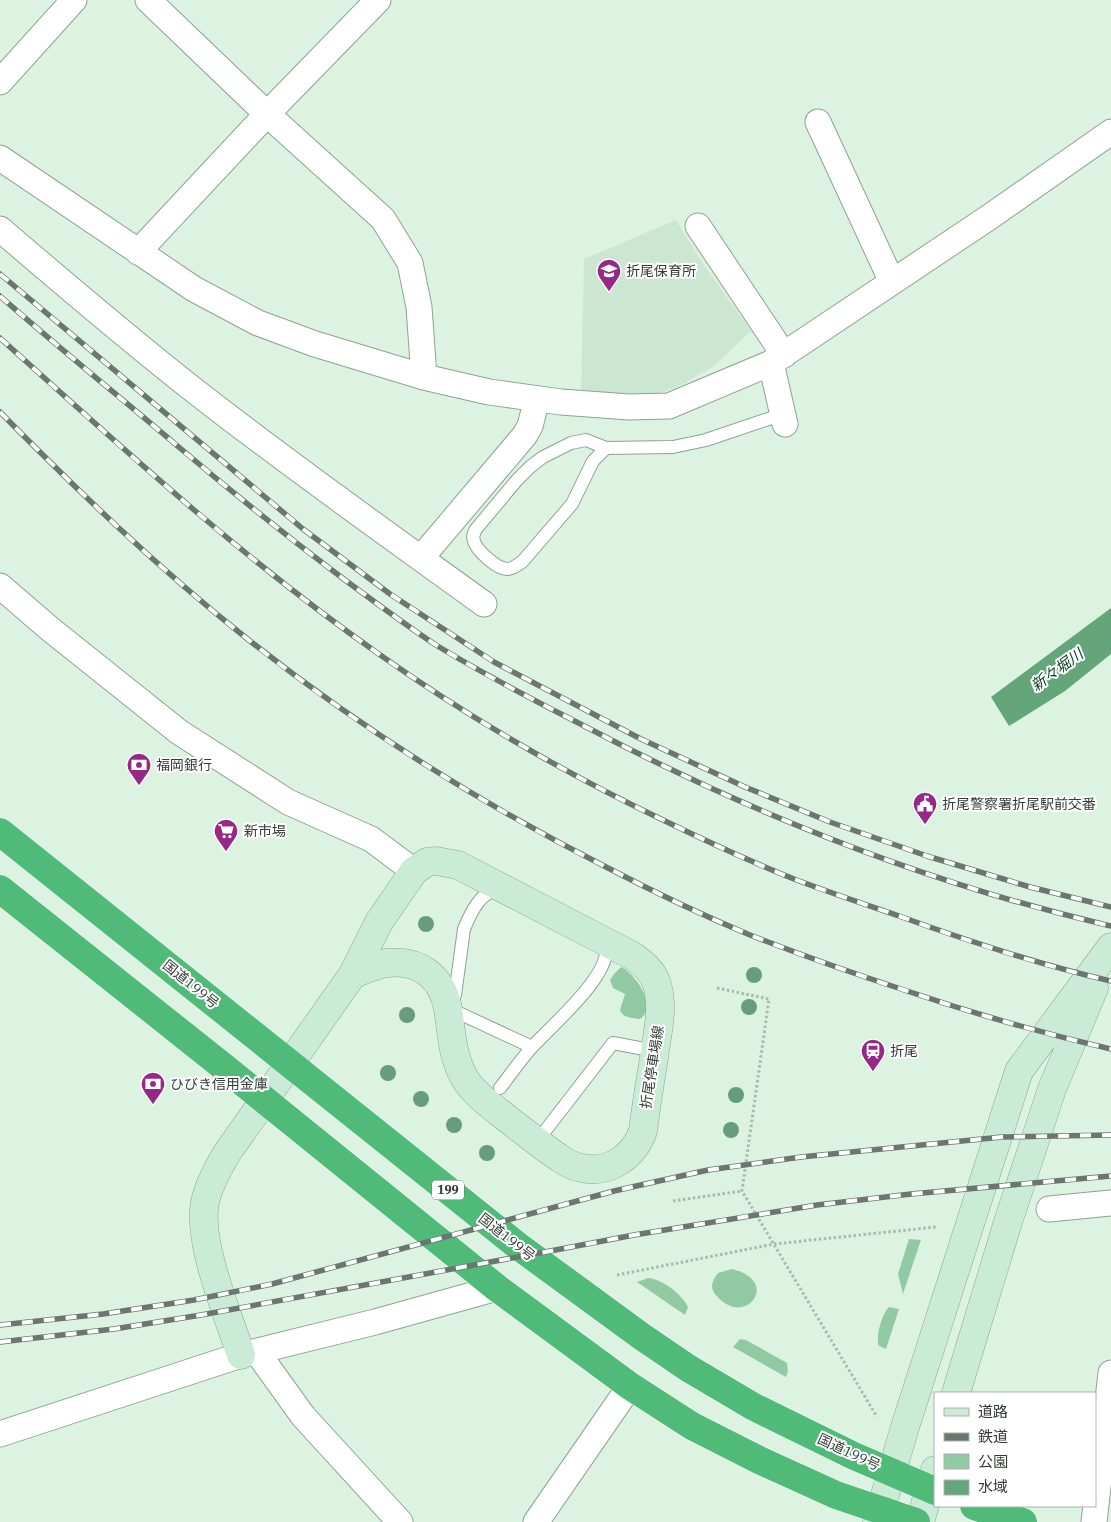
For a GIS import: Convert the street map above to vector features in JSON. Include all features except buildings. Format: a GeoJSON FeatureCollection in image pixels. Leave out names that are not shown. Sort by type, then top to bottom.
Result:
{"type":"FeatureCollection","features":[{"type":"Feature","properties":{"kind":"highway","name":"国道199号"},"geometry":{"type":"LineString","coordinates":[[0,832],[518,1246],[641,1336],[688,1368],[754,1407],[854,1456],[892,1472],[933,1483]]}},
{"type":"Feature","properties":{"kind":"highway"},"geometry":{"type":"LineString","coordinates":[[0,889],[497,1288],[630,1386],[692,1426],[759,1460],[878,1516],[916,1522]]}},
{"type":"Feature","properties":{"kind":"highway"},"geometry":{"type":"LineString","coordinates":[[977,1507],[1023,1522]]}},
{"type":"Feature","properties":{"kind":"street"},"geometry":{"type":"LineString","coordinates":[[0,82],[74,0]]}},
{"type":"Feature","properties":{"kind":"street"},"geometry":{"type":"LineString","coordinates":[[148,0],[267,114],[383,219],[410,262],[418,307],[424,377]]}},
{"type":"Feature","properties":{"kind":"street"},"geometry":{"type":"LineString","coordinates":[[138,252],[267,114],[378,0]]}},
{"type":"Feature","properties":{"kind":"street"},"geometry":{"type":"LineString","coordinates":[[818,122],[892,282]]}},
{"type":"Feature","properties":{"kind":"street"},"geometry":{"type":"LineString","coordinates":[[0,158],[194,289],[258,323],[315,344],[424,377],[489,392],[561,402],[629,407],[669,406],[777,359],[996,213],[1111,132]]}},
{"type":"Feature","properties":{"kind":"street"},"geometry":{"type":"LineString","coordinates":[[698,226],[777,359],[784,419]]}},
{"type":"Feature","properties":{"kind":"street"},"geometry":{"type":"LineString","coordinates":[[0,229],[102,317],[202,397],[302,473],[484,604]]}},
{"type":"Feature","properties":{"kind":"street"},"geometry":{"type":"LineString","coordinates":[[421,558],[525,435],[530,426],[537,398]]}},
{"type":"Feature","properties":{"kind":"street"},"geometry":{"type":"LineString","coordinates":[[0,586],[50,629],[179,732],[288,802],[371,839],[414,871],[380,922],[353,974],[264,1100],[213,1177],[205,1202],[204,1229],[207,1249],[249,1353],[303,1416],[400,1522]]}},
{"type":"Feature","properties":{"kind":"street","name":"折尾停車場線"},"geometry":{"type":"LineString","coordinates":[[353,974],[385,963],[394,963],[415,966],[432,975],[439,983],[448,1008],[452,1046],[457,1061],[468,1082],[484,1101],[561,1160],[581,1168],[605,1167],[624,1158],[639,1142],[643,1131],[660,1015],[656,981],[644,964],[633,956],[458,865],[448,862],[427,862],[414,871]]}},
{"type":"Feature","properties":{"kind":"street"},"geometry":{"type":"LineString","coordinates":[[956,1392],[1008,1222],[1052,1089],[1111,947]]}},
{"type":"Feature","properties":{"kind":"street"},"geometry":{"type":"LineString","coordinates":[[878,1516],[1019,1071],[1111,947]]}},
{"type":"Feature","properties":{"kind":"street"},"geometry":{"type":"LineString","coordinates":[[1049,1208],[1111,1203]]}},
{"type":"Feature","properties":{"kind":"street"},"geometry":{"type":"LineString","coordinates":[[0,1434],[249,1353],[497,1288]]}},
{"type":"Feature","properties":{"kind":"street"},"geometry":{"type":"LineString","coordinates":[[1096,1505],[1111,1374]]}},
{"type":"Feature","properties":{"kind":"street"},"geometry":{"type":"LineString","coordinates":[[536,1522],[630,1386]]}},
{"type":"Feature","properties":{"kind":"street"},"geometry":{"type":"LineString","coordinates":[[920,1522],[933,1483]]}},
{"type":"Feature","properties":{"kind":"street"},"geometry":{"type":"LineString","coordinates":[[1094,1522],[1096,1507]]}},
{"type":"Feature","properties":{"kind":"lane"},"geometry":{"type":"LineString","coordinates":[[606,448],[593,460],[572,504],[522,562],[515,567],[502,568],[496,566],[477,548],[473,536],[476,529],[517,480],[543,457],[571,443],[586,440],[606,448],[673,447],[689,445],[784,419]]}},
{"type":"Feature","properties":{"kind":"lane"},"geometry":{"type":"LineString","coordinates":[[503,889],[488,892],[479,901],[467,920],[464,929],[455,995],[448,1008],[532,1047]]}},
{"type":"Feature","properties":{"kind":"lane"},"geometry":{"type":"LineString","coordinates":[[500,1088],[532,1047],[582,995],[604,964],[607,952],[603,941]]}},
{"type":"Feature","properties":{"kind":"lane"},"geometry":{"type":"LineString","coordinates":[[543,1146],[542,1140],[545,1132],[614,1044],[654,1052]]}},
{"type":"Feature","properties":{"kind":"path"},"geometry":{"type":"LineString","coordinates":[[717,988],[769,999],[742,1191],[877,1417]]}},
{"type":"Feature","properties":{"kind":"path"},"geometry":{"type":"LineString","coordinates":[[673,1201],[742,1191]]}},
{"type":"Feature","properties":{"kind":"path"},"geometry":{"type":"LineString","coordinates":[[617,1275],[774,1244],[936,1227]]}},
{"type":"Feature","properties":{"kind":"shaded area"},"geometry":{"type":"Polygon","coordinates":[[[676,220],[701,261],[751,331],[713,367],[679,386],[648,397],[581,396],[584,259],[676,220]]]}},
{"type":"Feature","properties":{"kind":"green space"},"geometry":{"type":"Polygon","coordinates":[[[621,967],[633,976],[646,999],[647,1007],[645,1014],[640,1019],[631,1018],[621,1013],[620,1010],[625,994],[613,988],[610,980],[621,967]]]}},
{"type":"Feature","properties":{"kind":"green space"},"geometry":{"type":"Polygon","coordinates":[[[909,1239],[921,1240],[903,1294],[898,1274],[909,1239]]]}},
{"type":"Feature","properties":{"kind":"green space"},"geometry":{"type":"Polygon","coordinates":[[[732,1269],[747,1275],[755,1283],[757,1292],[754,1300],[747,1306],[737,1307],[726,1304],[713,1291],[712,1283],[718,1273],[732,1269]]]}},
{"type":"Feature","properties":{"kind":"green space"},"geometry":{"type":"Polygon","coordinates":[[[648,1278],[665,1284],[681,1297],[688,1307],[685,1315],[637,1282],[648,1278]]]}},
{"type":"Feature","properties":{"kind":"green space"},"geometry":{"type":"Polygon","coordinates":[[[889,1307],[899,1309],[886,1349],[879,1346],[878,1337],[882,1320],[889,1307]]]}},
{"type":"Feature","properties":{"kind":"green space"},"geometry":{"type":"Polygon","coordinates":[[[740,1339],[746,1340],[787,1363],[788,1371],[786,1377],[733,1347],[740,1339]]]}},
{"type":"Feature","properties":{"kind":"water","name":"新々堀川"},"geometry":{"type":"Polygon","coordinates":[[[1111,608],[1111,654],[1065,691],[1009,726],[991,697],[1111,608]]]}},
{"type":"Feature","properties":{"kind":"railway"},"geometry":{"type":"LineString","coordinates":[[0,274],[303,529],[390,594],[494,662],[641,739],[745,787],[830,822],[927,856],[1030,887],[1111,907]]}},
{"type":"Feature","properties":{"kind":"railway"},"geometry":{"type":"LineString","coordinates":[[0,296],[215,477],[298,544],[412,629],[474,667],[532,699],[652,760],[779,818],[844,844],[976,890],[1111,926]]}},
{"type":"Feature","properties":{"kind":"railway"},"geometry":{"type":"LineString","coordinates":[[0,338],[183,501],[326,616],[410,676],[480,721],[552,763],[626,802],[711,843],[794,879],[1004,952],[1057,968],[1111,981]]}},
{"type":"Feature","properties":{"kind":"railway"},"geometry":{"type":"LineString","coordinates":[[0,412],[119,528],[181,584],[245,637],[331,702],[376,733],[513,817],[643,886],[750,935],[788,950],[955,1007],[1111,1049]]}},
{"type":"Feature","properties":{"kind":"railway"},"geometry":{"type":"LineString","coordinates":[[0,1325],[103,1314],[194,1300],[272,1284],[614,1191],[708,1170],[801,1157],[1002,1137],[1111,1135]]}},
{"type":"Feature","properties":{"kind":"railway"},"geometry":{"type":"LineString","coordinates":[[0,1342],[114,1329],[201,1315],[634,1235],[817,1205],[911,1194],[1111,1176]]}},
{"type":"Feature","properties":{"kind":"place","name":"折尾保育所"},"geometry":{"type":"Point","coordinates":[609,292]}},
{"type":"Feature","properties":{"kind":"place","name":"福岡銀行"},"geometry":{"type":"Point","coordinates":[139,786]}},
{"type":"Feature","properties":{"kind":"place","name":"折尾警察署折尾駅前交番"},"geometry":{"type":"Point","coordinates":[925,825]}},
{"type":"Feature","properties":{"kind":"place","name":"新市場"},"geometry":{"type":"Point","coordinates":[226,852]}},
{"type":"Feature","properties":{"kind":"place","name":"折尾"},"geometry":{"type":"Point","coordinates":[873,1072]}},
{"type":"Feature","properties":{"kind":"place","name":"ひびき信用金庫"},"geometry":{"type":"Point","coordinates":[153,1105]}}]}
